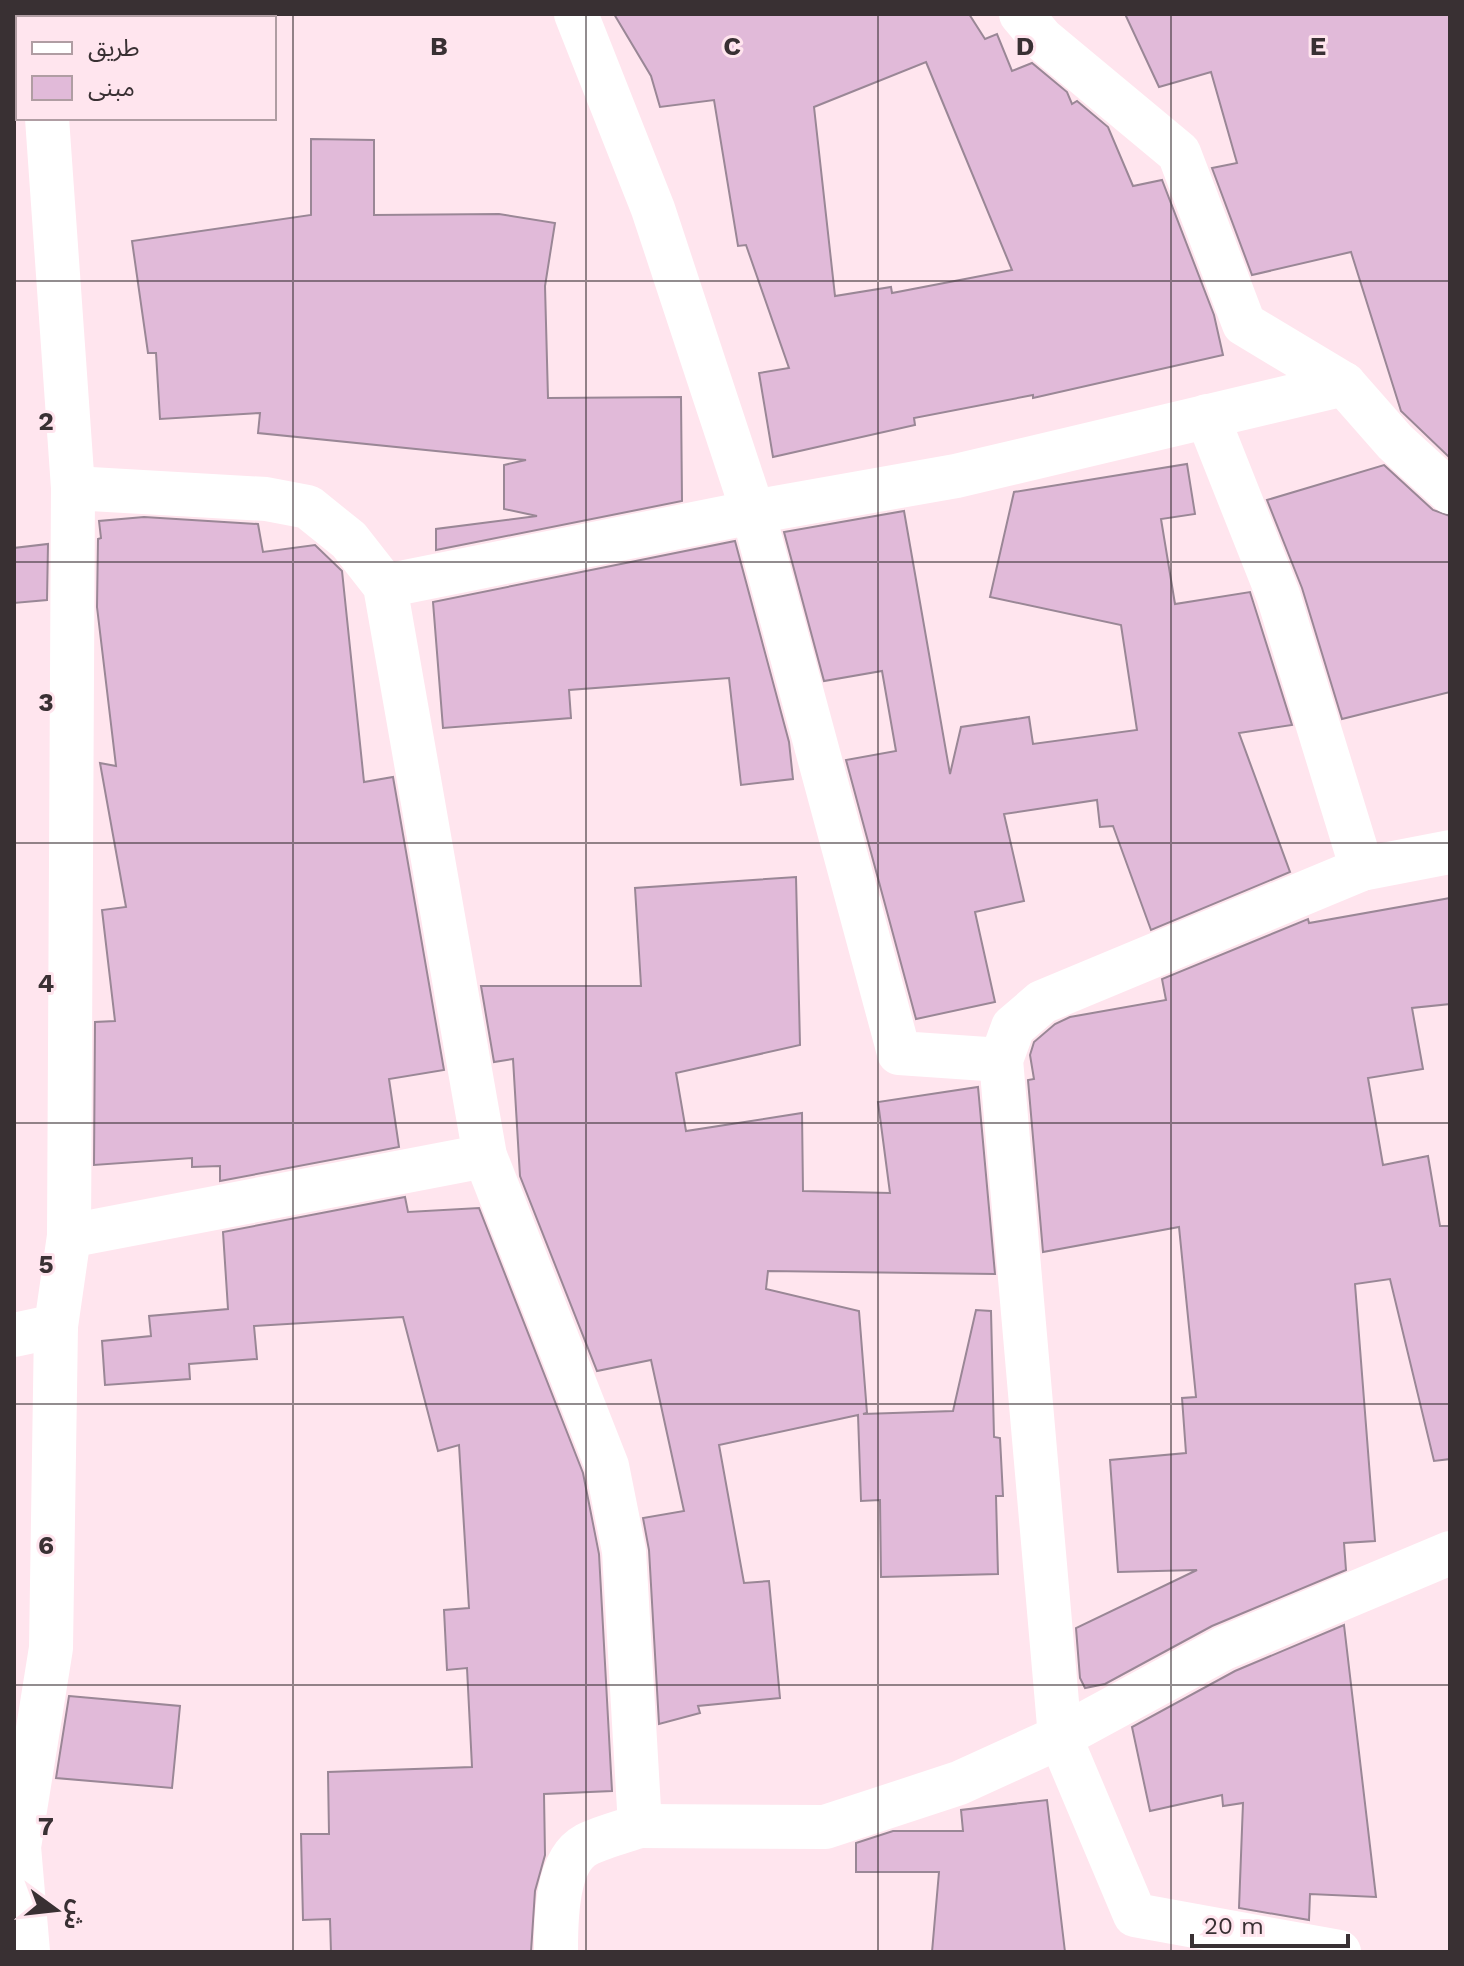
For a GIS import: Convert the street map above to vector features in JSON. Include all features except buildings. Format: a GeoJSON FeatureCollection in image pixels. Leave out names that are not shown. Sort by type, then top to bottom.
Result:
{"type":"FeatureCollection","features":[{"type":"Feature","properties":{"kind":"street"},"geometry":{"type":"LineString","coordinates":[[576,14],[653,209],[753,512],[899,1053],[1001,1060]]}},
{"type":"Feature","properties":{"kind":"street"},"geometry":{"type":"LineString","coordinates":[[1021,14],[1042,39],[1179,153],[1244,324],[1344,384],[1395,442],[1450,492]]}},
{"type":"Feature","properties":{"kind":"street"},"geometry":{"type":"LineString","coordinates":[[28,1952],[19,1847],[51,1648],[56,1326],[69,1236],[73,488],[47,120]]}},
{"type":"Feature","properties":{"kind":"street"},"geometry":{"type":"LineString","coordinates":[[385,586],[753,512],[956,476],[1344,384]]}},
{"type":"Feature","properties":{"kind":"street"},"geometry":{"type":"LineString","coordinates":[[1207,416],[1278,595],[1362,869]]}},
{"type":"Feature","properties":{"kind":"street"},"geometry":{"type":"LineString","coordinates":[[73,488],[266,499],[308,507],[349,540],[385,586],[485,1156],[607,1466],[624,1551],[640,1826]]}},
{"type":"Feature","properties":{"kind":"street"},"geometry":{"type":"LineString","coordinates":[[1339,1952],[1135,1915],[1060,1737],[1001,1060],[1013,1027],[1042,1002],[1362,869],[1450,852]]}},
{"type":"Feature","properties":{"kind":"street"},"geometry":{"type":"LineString","coordinates":[[69,1236],[485,1156]]}},
{"type":"Feature","properties":{"kind":"street"},"geometry":{"type":"LineString","coordinates":[[14,1335],[56,1326]]}},
{"type":"Feature","properties":{"kind":"street"},"geometry":{"type":"LineString","coordinates":[[556,1952],[558,1898],[563,1876],[582,1847],[640,1826],[825,1827],[959,1783],[1060,1737],[1224,1648],[1450,1553]]}}]}
